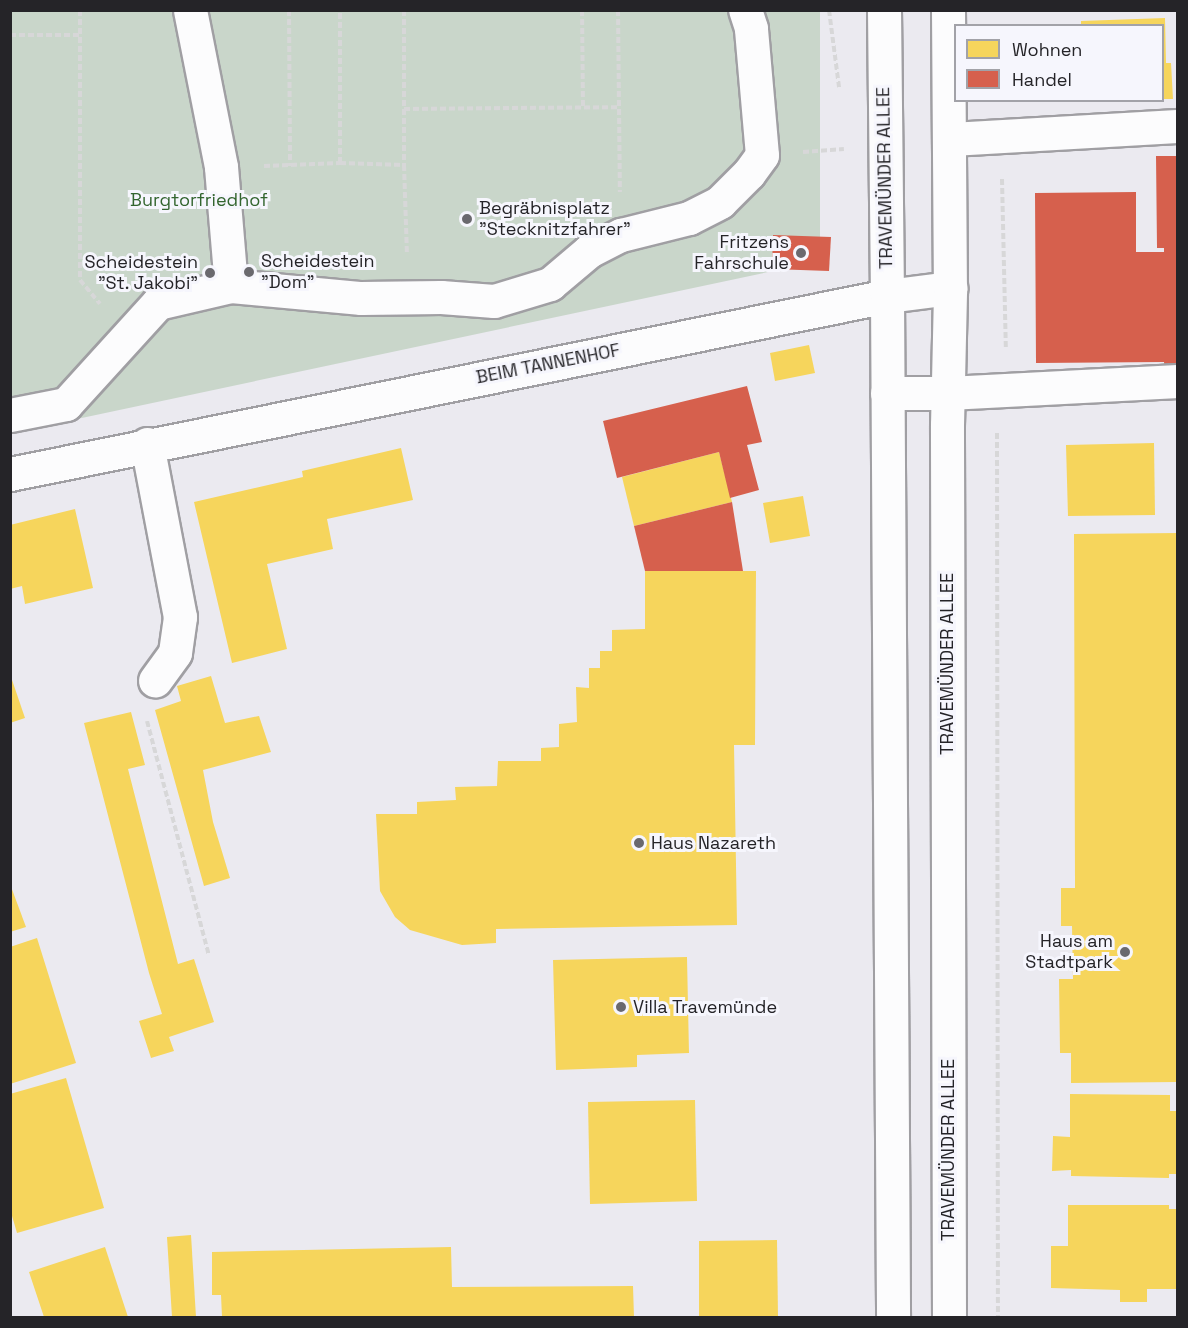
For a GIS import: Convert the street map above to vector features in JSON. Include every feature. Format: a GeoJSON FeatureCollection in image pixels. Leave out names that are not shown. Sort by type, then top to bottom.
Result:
{"type":"FeatureCollection","features":[{"type":"Feature","properties":{"kind":"main road"},"geometry":{"type":"LineString","coordinates":[[190,10],[221,167],[231,286]]}},
{"type":"Feature","properties":{"kind":"main road"},"geometry":{"type":"LineString","coordinates":[[10,415],[66,404],[158,303],[231,286],[361,298],[409,297],[494,301],[550,284],[590,252],[621,234],[689,218],[720,202],[749,174],[762,155],[751,28],[745,10]]}},
{"type":"Feature","properties":{"kind":"main road","name":"TRAVEMÜNDER ALLEE"},"geometry":{"type":"LineString","coordinates":[[884,10],[893,1317]]}},
{"type":"Feature","properties":{"kind":"main road","name":"TRAVEMÜNDER ALLEE"},"geometry":{"type":"LineString","coordinates":[[948,10],[950,139],[949,1317]]}},
{"type":"Feature","properties":{"kind":"main road"},"geometry":{"type":"LineString","coordinates":[[950,139],[1178,126]]}},
{"type":"Feature","properties":{"kind":"main road","name":"BEIM TANNENHOF"},"geometry":{"type":"LineString","coordinates":[[10,474],[147,444],[887,296],[950,288]]}},
{"type":"Feature","properties":{"kind":"main road"},"geometry":{"type":"LineString","coordinates":[[887,393],[948,393],[1178,381]]}},
{"type":"Feature","properties":{"kind":"main road"},"geometry":{"type":"LineString","coordinates":[[147,444],[180,617],[175,653],[155,681]]}},
{"type":"Feature","properties":{"kind":"path"},"geometry":{"type":"LineString","coordinates":[[80,10],[80,280],[128,336]]}},
{"type":"Feature","properties":{"kind":"path"},"geometry":{"type":"LineString","coordinates":[[289,10],[290,166]]}},
{"type":"Feature","properties":{"kind":"path"},"geometry":{"type":"LineString","coordinates":[[340,10],[340,163]]}},
{"type":"Feature","properties":{"kind":"path"},"geometry":{"type":"LineString","coordinates":[[404,10],[404,165],[409,297]]}},
{"type":"Feature","properties":{"kind":"path"},"geometry":{"type":"LineString","coordinates":[[582,10],[583,107]]}},
{"type":"Feature","properties":{"kind":"path"},"geometry":{"type":"LineString","coordinates":[[618,10],[621,234]]}},
{"type":"Feature","properties":{"kind":"path"},"geometry":{"type":"LineString","coordinates":[[10,35],[80,35]]}},
{"type":"Feature","properties":{"kind":"path"},"geometry":{"type":"LineString","coordinates":[[404,109],[618,106]]}},
{"type":"Feature","properties":{"kind":"path"},"geometry":{"type":"LineString","coordinates":[[983,137],[1004,183],[1006,359],[999,390],[997,423],[998,1317]]}},
{"type":"Feature","properties":{"kind":"path"},"geometry":{"type":"LineString","coordinates":[[221,167],[340,163],[404,165]]}},
{"type":"Feature","properties":{"kind":"path"},"geometry":{"type":"LineString","coordinates":[[155,681],[144,711],[209,955]]}},
{"type":"Feature","properties":{"kind":"green space","name":"Burgtorfriedhof"},"geometry":{"type":"Polygon","coordinates":[[[10,11],[820,11],[820,261],[11,433],[10,11]]]}},
{"type":"Feature","properties":{"kind":"building: Wohnen"},"geometry":{"type":"Polygon","coordinates":[[[1165,18],[1166,63],[1171,63],[1173,99],[1164,99],[1164,24],[1081,24],[1081,21],[1165,18]]]}},
{"type":"Feature","properties":{"kind":"building: Wohnen"},"geometry":{"type":"Polygon","coordinates":[[[809,345],[815,373],[775,381],[770,353],[809,345]]]}},
{"type":"Feature","properties":{"kind":"building: Wohnen"},"geometry":{"type":"Polygon","coordinates":[[[1154,443],[1155,515],[1068,516],[1066,445],[1154,443]]]}},
{"type":"Feature","properties":{"kind":"building: Wohnen"},"geometry":{"type":"Polygon","coordinates":[[[401,448],[413,500],[327,519],[333,549],[267,564],[287,649],[232,663],[194,502],[303,477],[302,471],[401,448]]]}},
{"type":"Feature","properties":{"kind":"building: Wohnen"},"geometry":{"type":"Polygon","coordinates":[[[719,452],[732,502],[634,526],[622,477],[719,452]]]}},
{"type":"Feature","properties":{"kind":"building: Wohnen"},"geometry":{"type":"Polygon","coordinates":[[[803,496],[810,536],[770,543],[763,503],[803,496]]]}},
{"type":"Feature","properties":{"kind":"building: Wohnen"},"geometry":{"type":"Polygon","coordinates":[[[75,509],[93,588],[25,604],[22,586],[10,589],[10,525],[75,509]]]}},
{"type":"Feature","properties":{"kind":"building: Wohnen"},"geometry":{"type":"Polygon","coordinates":[[[1178,533],[1178,1082],[1071,1083],[1071,1053],[1060,1053],[1059,979],[1073,979],[1072,926],[1061,926],[1061,888],[1075,888],[1074,534],[1178,533]]]}},
{"type":"Feature","properties":{"kind":"building: Wohnen"},"geometry":{"type":"Polygon","coordinates":[[[645,571],[756,571],[755,745],[734,745],[737,925],[496,929],[496,943],[462,945],[410,930],[395,917],[380,891],[376,814],[417,814],[417,802],[456,800],[455,787],[497,786],[498,761],[541,761],[541,748],[559,747],[559,724],[577,722],[576,687],[589,688],[589,668],[600,668],[600,651],[612,651],[612,630],[645,629],[645,571]]]}},
{"type":"Feature","properties":{"kind":"building: Wohnen"},"geometry":{"type":"Polygon","coordinates":[[[10,674],[25,718],[10,723],[10,674]]]}},
{"type":"Feature","properties":{"kind":"building: Wohnen"},"geometry":{"type":"Polygon","coordinates":[[[211,676],[225,723],[259,716],[271,752],[203,770],[213,822],[230,878],[204,886],[155,710],[181,701],[177,686],[211,676]]]}},
{"type":"Feature","properties":{"kind":"building: Wohnen"},"geometry":{"type":"Polygon","coordinates":[[[131,712],[145,765],[128,769],[178,964],[194,959],[214,1022],[169,1037],[174,1051],[151,1058],[139,1021],[162,1014],[149,973],[84,723],[131,712]]]}},
{"type":"Feature","properties":{"kind":"building: Wohnen"},"geometry":{"type":"Polygon","coordinates":[[[10,884],[26,927],[10,932],[10,884]]]}},
{"type":"Feature","properties":{"kind":"building: Wohnen"},"geometry":{"type":"Polygon","coordinates":[[[37,938],[76,1063],[10,1084],[10,947],[37,938]]]}},
{"type":"Feature","properties":{"kind":"building: Wohnen","name":"Villa Travemünde"},"geometry":{"type":"Polygon","coordinates":[[[687,957],[689,1053],[637,1055],[637,1067],[556,1070],[553,960],[687,957]]]}},
{"type":"Feature","properties":{"kind":"building: Wohnen"},"geometry":{"type":"Polygon","coordinates":[[[66,1078],[104,1208],[17,1233],[10,1209],[10,1094],[66,1078]]]}},
{"type":"Feature","properties":{"kind":"building: Wohnen"},"geometry":{"type":"Polygon","coordinates":[[[1070,1094],[1170,1095],[1170,1111],[1178,1111],[1178,1174],[1169,1174],[1169,1178],[1071,1176],[1071,1170],[1052,1171],[1053,1136],[1070,1137],[1070,1094]]]}},
{"type":"Feature","properties":{"kind":"building: Wohnen"},"geometry":{"type":"Polygon","coordinates":[[[695,1100],[697,1201],[590,1204],[588,1102],[695,1100]]]}},
{"type":"Feature","properties":{"kind":"building: Wohnen"},"geometry":{"type":"Polygon","coordinates":[[[1068,1205],[1169,1205],[1169,1209],[1178,1209],[1178,1289],[1147,1289],[1147,1302],[1120,1302],[1120,1290],[1051,1288],[1051,1246],[1068,1246],[1068,1205]]]}},
{"type":"Feature","properties":{"kind":"building: Wohnen"},"geometry":{"type":"Polygon","coordinates":[[[191,1235],[196,1317],[172,1317],[167,1237],[191,1235]]]}},
{"type":"Feature","properties":{"kind":"building: Wohnen"},"geometry":{"type":"Polygon","coordinates":[[[777,1240],[778,1317],[699,1317],[699,1241],[777,1240]]]}},
{"type":"Feature","properties":{"kind":"building: Wohnen"},"geometry":{"type":"Polygon","coordinates":[[[105,1247],[128,1317],[44,1317],[29,1272],[105,1247]]]}},
{"type":"Feature","properties":{"kind":"building: Wohnen"},"geometry":{"type":"Polygon","coordinates":[[[451,1247],[452,1287],[633,1286],[634,1317],[222,1317],[221,1295],[212,1295],[212,1252],[451,1247]]]}},
{"type":"Feature","properties":{"kind":"building: Handel"},"geometry":{"type":"Polygon","coordinates":[[[1156,156],[1178,156],[1178,370],[1165,370],[1164,362],[1036,363],[1035,193],[1136,192],[1136,252],[1164,252],[1164,248],[1157,248],[1156,156]]]}},
{"type":"Feature","properties":{"kind":"building: Handel","name":"Fritzens Fahrschule"},"geometry":{"type":"Polygon","coordinates":[[[773,235],[831,237],[829,271],[772,269],[773,235]]]}},
{"type":"Feature","properties":{"kind":"building: Handel"},"geometry":{"type":"Polygon","coordinates":[[[747,386],[762,442],[747,445],[759,490],[730,498],[719,452],[617,478],[603,421],[747,386]]]}},
{"type":"Feature","properties":{"kind":"building: Handel"},"geometry":{"type":"Polygon","coordinates":[[[732,502],[743,571],[645,571],[634,526],[732,502]]]}},
{"type":"Feature","properties":{"kind":"place","name":"Begräbnisplatz \"Stecknitzfahrer\""},"geometry":{"type":"Point","coordinates":[467,219]}},
{"type":"Feature","properties":{"kind":"place","name":"Fritzens Fahrschule"},"geometry":{"type":"Point","coordinates":[801,253]}},
{"type":"Feature","properties":{"kind":"place","name":"Scheidestein \"Dom\""},"geometry":{"type":"Point","coordinates":[249,272]}},
{"type":"Feature","properties":{"kind":"place","name":"Scheidestein \"St. Jakobi\""},"geometry":{"type":"Point","coordinates":[210,273]}},
{"type":"Feature","properties":{"kind":"place","name":"Haus Nazareth"},"geometry":{"type":"Point","coordinates":[639,843]}},
{"type":"Feature","properties":{"kind":"place","name":"Haus am Stadtpark"},"geometry":{"type":"Point","coordinates":[1125,952]}},
{"type":"Feature","properties":{"kind":"place","name":"Villa Travemünde"},"geometry":{"type":"Point","coordinates":[621,1007]}}]}
